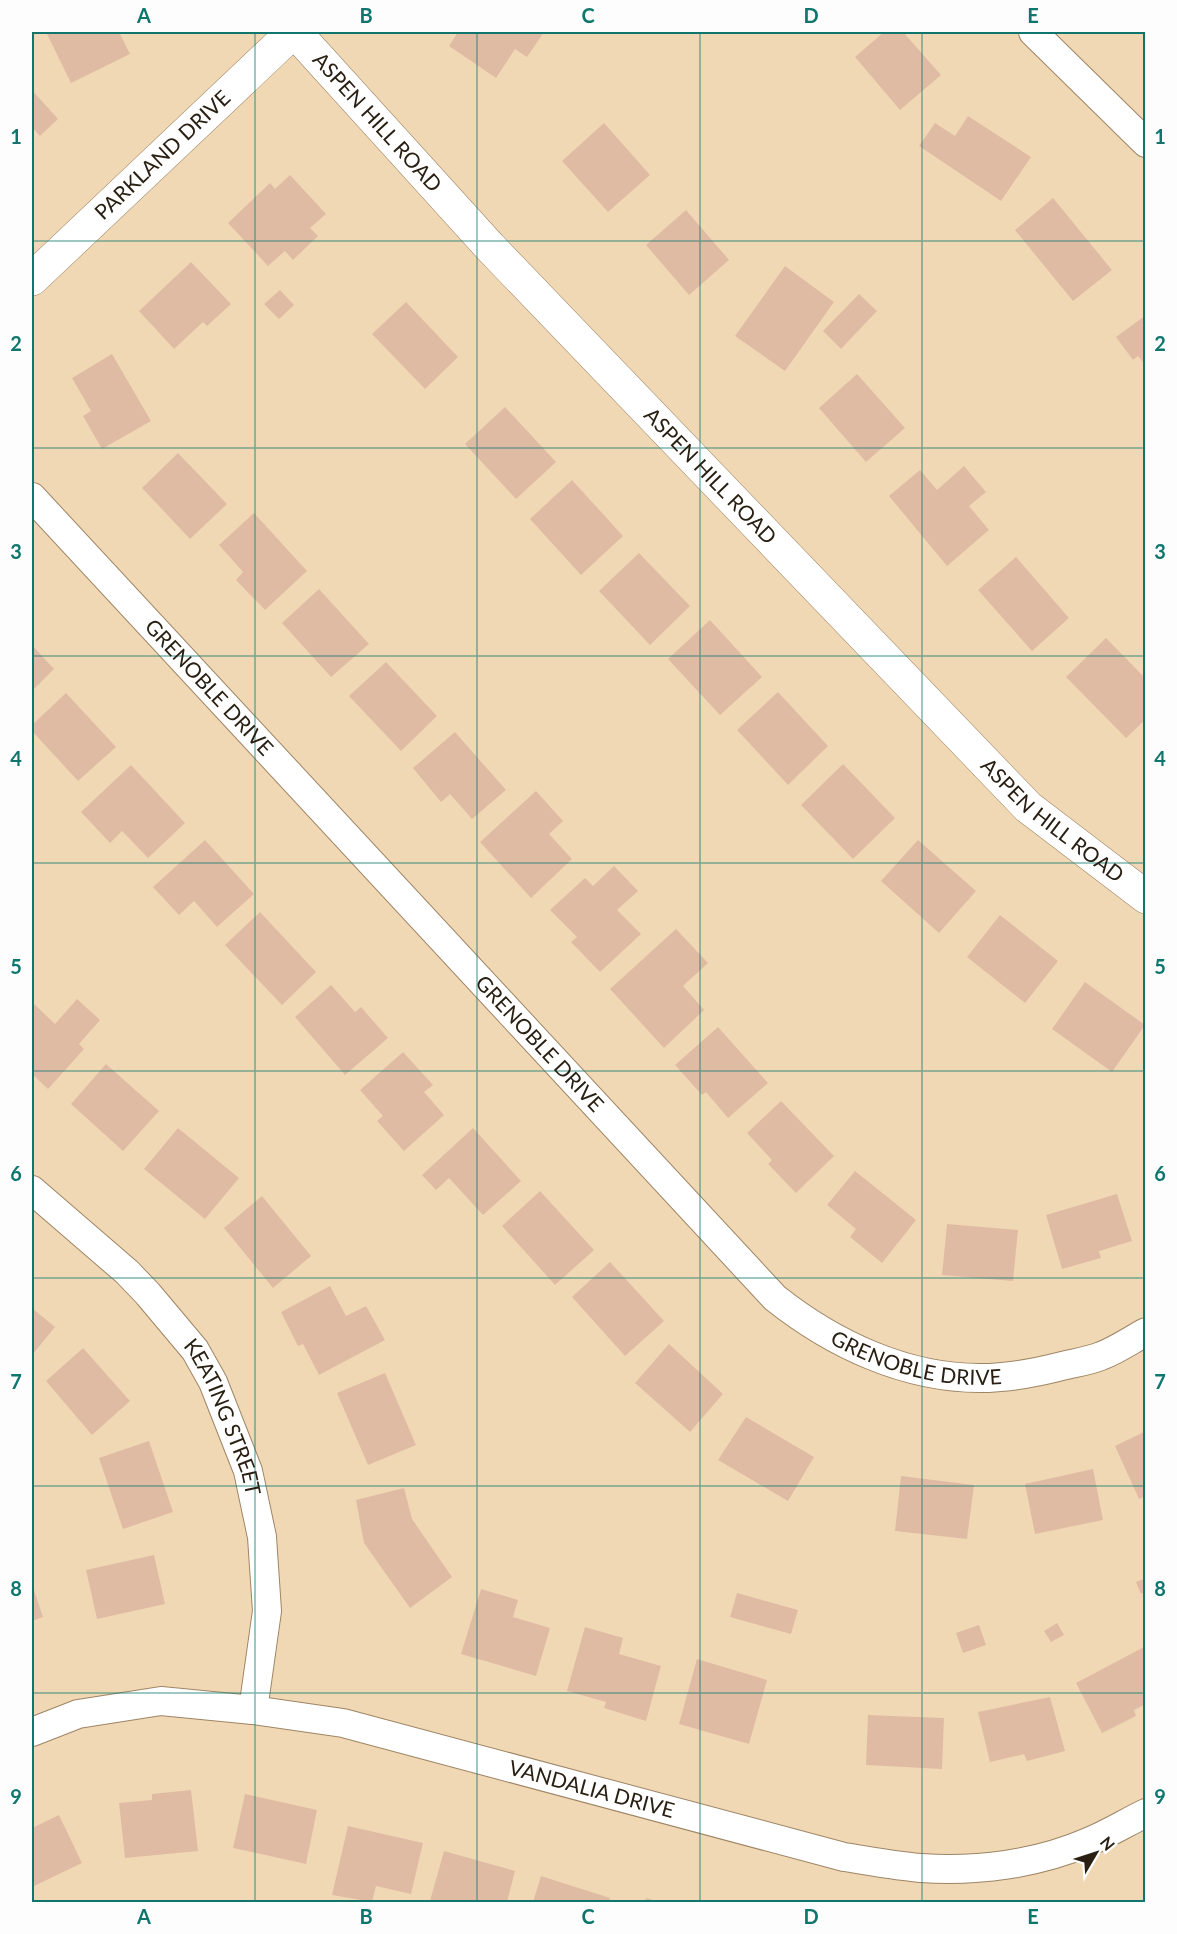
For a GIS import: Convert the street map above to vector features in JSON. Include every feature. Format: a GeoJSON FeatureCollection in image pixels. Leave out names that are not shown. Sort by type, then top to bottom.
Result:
{"type":"FeatureCollection","features":[{"type":"Feature","properties":{"kind":"street","name":"PARKLAND DRIVE"},"geometry":{"type":"LineString","coordinates":[[32,279],[294,32]]}},
{"type":"Feature","properties":{"kind":"street","name":"ASPEN HILL ROAD"},"geometry":{"type":"LineString","coordinates":[[294,32],[490,247],[1028,807],[1146,897]]}},
{"type":"Feature","properties":{"kind":"street"},"geometry":{"type":"LineString","coordinates":[[1033,32],[1146,143]]}},
{"type":"Feature","properties":{"kind":"street","name":"GRENOBLE DRIVE"},"geometry":{"type":"LineString","coordinates":[[32,497],[775,1298],[801,1319],[843,1343],[881,1360],[927,1372],[980,1378],[1034,1373],[1101,1356],[1146,1332]]}},
{"type":"Feature","properties":{"kind":"street","name":"KEATING STREET"},"geometry":{"type":"LineString","coordinates":[[32,1190],[127,1272],[148,1294],[195,1350],[213,1382],[248,1471],[262,1537],[267,1611],[253,1710]]}},
{"type":"Feature","properties":{"kind":"street","name":"VANDALIA DRIVE"},"geometry":{"type":"LineString","coordinates":[[32,1732],[78,1714],[161,1701],[253,1710],[343,1723],[844,1857],[921,1868],[996,1867],[1031,1860],[1088,1842],[1146,1813]]}},
{"type":"Feature","properties":{"kind":"building"},"geometry":{"type":"Polygon","coordinates":[[[46,32],[119,32],[130,54],[71,83],[46,32]]]}},
{"type":"Feature","properties":{"kind":"building"},"geometry":{"type":"Polygon","coordinates":[[[458,32],[544,32],[527,57],[515,49],[496,78],[449,46],[458,32]]]}},
{"type":"Feature","properties":{"kind":"building"},"geometry":{"type":"Polygon","coordinates":[[[884,32],[903,32],[941,75],[900,110],[855,57],[884,32]]]}},
{"type":"Feature","properties":{"kind":"building"},"geometry":{"type":"Polygon","coordinates":[[[32,90],[58,119],[40,136],[32,127],[32,90]]]}},
{"type":"Feature","properties":{"kind":"building"},"geometry":{"type":"Polygon","coordinates":[[[968,116],[1031,157],[1001,201],[919,146],[935,123],[955,136],[968,116]]]}},
{"type":"Feature","properties":{"kind":"building"},"geometry":{"type":"Polygon","coordinates":[[[604,123],[650,175],[608,212],[562,161],[604,123]]]}},
{"type":"Feature","properties":{"kind":"building"},"geometry":{"type":"Polygon","coordinates":[[[290,175],[326,214],[310,228],[318,236],[293,260],[285,251],[268,266],[228,223],[270,183],[275,189],[290,175]]]}},
{"type":"Feature","properties":{"kind":"building"},"geometry":{"type":"Polygon","coordinates":[[[1053,198],[1112,270],[1073,301],[1015,230],[1053,198]]]}},
{"type":"Feature","properties":{"kind":"building"},"geometry":{"type":"Polygon","coordinates":[[[686,210],[729,260],[689,295],[646,245],[686,210]]]}},
{"type":"Feature","properties":{"kind":"building"},"geometry":{"type":"Polygon","coordinates":[[[191,262],[231,304],[207,326],[203,322],[174,349],[139,311],[191,262]]]}},
{"type":"Feature","properties":{"kind":"building"},"geometry":{"type":"Polygon","coordinates":[[[785,266],[834,302],[785,371],[735,336],[785,266]]]}},
{"type":"Feature","properties":{"kind":"building"},"geometry":{"type":"Polygon","coordinates":[[[280,290],[294,305],[279,319],[264,304],[280,290]]]}},
{"type":"Feature","properties":{"kind":"building"},"geometry":{"type":"Polygon","coordinates":[[[859,294],[877,311],[841,349],[823,331],[859,294]]]}},
{"type":"Feature","properties":{"kind":"building"},"geometry":{"type":"Polygon","coordinates":[[[406,302],[458,357],[425,389],[372,334],[406,302]]]}},
{"type":"Feature","properties":{"kind":"building"},"geometry":{"type":"Polygon","coordinates":[[[1146,315],[1146,366],[1138,356],[1133,360],[1116,337],[1146,315]]]}},
{"type":"Feature","properties":{"kind":"building"},"geometry":{"type":"Polygon","coordinates":[[[112,354],[151,421],[102,449],[83,416],[91,411],[72,378],[112,354]]]}},
{"type":"Feature","properties":{"kind":"building"},"geometry":{"type":"Polygon","coordinates":[[[857,374],[905,428],[866,462],[819,408],[857,374]]]}},
{"type":"Feature","properties":{"kind":"building"},"geometry":{"type":"Polygon","coordinates":[[[505,407],[556,462],[516,499],[465,444],[505,407]]]}},
{"type":"Feature","properties":{"kind":"building"},"geometry":{"type":"Polygon","coordinates":[[[178,453],[227,504],[190,539],[142,488],[178,453]]]}},
{"type":"Feature","properties":{"kind":"building"},"geometry":{"type":"Polygon","coordinates":[[[964,466],[986,492],[969,506],[989,530],[947,566],[889,496],[920,470],[937,490],[964,466]]]}},
{"type":"Feature","properties":{"kind":"building"},"geometry":{"type":"Polygon","coordinates":[[[572,480],[623,536],[581,575],[530,519],[572,480]]]}},
{"type":"Feature","properties":{"kind":"building"},"geometry":{"type":"Polygon","coordinates":[[[254,513],[307,571],[265,610],[236,580],[243,572],[219,545],[254,513]]]}},
{"type":"Feature","properties":{"kind":"building"},"geometry":{"type":"Polygon","coordinates":[[[639,553],[690,606],[650,645],[599,591],[639,553]]]}},
{"type":"Feature","properties":{"kind":"building"},"geometry":{"type":"Polygon","coordinates":[[[1016,557],[1069,618],[1032,651],[978,590],[1016,557]]]}},
{"type":"Feature","properties":{"kind":"building"},"geometry":{"type":"Polygon","coordinates":[[[319,589],[369,644],[331,677],[282,623],[319,589]]]}},
{"type":"Feature","properties":{"kind":"building"},"geometry":{"type":"Polygon","coordinates":[[[710,620],[762,677],[720,715],[668,659],[710,620]]]}},
{"type":"Feature","properties":{"kind":"building"},"geometry":{"type":"Polygon","coordinates":[[[1106,638],[1146,679],[1146,719],[1126,738],[1066,677],[1106,638]]]}},
{"type":"Feature","properties":{"kind":"building"},"geometry":{"type":"Polygon","coordinates":[[[32,645],[54,669],[32,691],[32,645]]]}},
{"type":"Feature","properties":{"kind":"building"},"geometry":{"type":"Polygon","coordinates":[[[386,662],[437,716],[401,751],[349,696],[386,662]]]}},
{"type":"Feature","properties":{"kind":"building"},"geometry":{"type":"Polygon","coordinates":[[[778,692],[828,746],[788,785],[737,730],[778,692]]]}},
{"type":"Feature","properties":{"kind":"building"},"geometry":{"type":"Polygon","coordinates":[[[66,693],[116,747],[78,781],[32,731],[32,725],[66,693]]]}},
{"type":"Feature","properties":{"kind":"building"},"geometry":{"type":"Polygon","coordinates":[[[455,732],[506,790],[472,819],[450,794],[441,802],[413,768],[455,732]]]}},
{"type":"Feature","properties":{"kind":"building"},"geometry":{"type":"Polygon","coordinates":[[[843,764],[895,818],[853,859],[801,805],[843,764]]]}},
{"type":"Feature","properties":{"kind":"building"},"geometry":{"type":"Polygon","coordinates":[[[131,765],[185,823],[148,858],[122,831],[110,843],[81,812],[131,765]]]}},
{"type":"Feature","properties":{"kind":"building"},"geometry":{"type":"Polygon","coordinates":[[[536,791],[563,821],[549,834],[572,859],[531,898],[480,842],[536,791]]]}},
{"type":"Feature","properties":{"kind":"building"},"geometry":{"type":"Polygon","coordinates":[[[205,840],[254,894],[217,927],[194,901],[179,915],[153,887],[205,840]]]}},
{"type":"Feature","properties":{"kind":"building"},"geometry":{"type":"Polygon","coordinates":[[[918,840],[976,891],[939,933],[881,881],[918,840]]]}},
{"type":"Feature","properties":{"kind":"building"},"geometry":{"type":"Polygon","coordinates":[[[614,866],[638,891],[617,910],[641,934],[600,972],[571,942],[577,937],[550,910],[585,878],[593,886],[614,866]]]}},
{"type":"Feature","properties":{"kind":"building"},"geometry":{"type":"Polygon","coordinates":[[[260,912],[316,972],[282,1005],[225,945],[260,912]]]}},
{"type":"Feature","properties":{"kind":"building"},"geometry":{"type":"Polygon","coordinates":[[[1000,915],[1058,961],[1025,1003],[967,957],[1000,915]]]}},
{"type":"Feature","properties":{"kind":"building"},"geometry":{"type":"Polygon","coordinates":[[[676,929],[708,963],[683,986],[704,1010],[664,1048],[610,989],[676,929]]]}},
{"type":"Feature","properties":{"kind":"building"},"geometry":{"type":"Polygon","coordinates":[[[1085,982],[1145,1025],[1112,1072],[1052,1029],[1085,982]]]}},
{"type":"Feature","properties":{"kind":"building"},"geometry":{"type":"Polygon","coordinates":[[[331,985],[355,1012],[361,1007],[388,1038],[345,1075],[295,1017],[331,985]]]}},
{"type":"Feature","properties":{"kind":"building"},"geometry":{"type":"Polygon","coordinates":[[[77,999],[100,1020],[79,1044],[84,1049],[48,1089],[32,1074],[32,1002],[55,1024],[77,999]]]}},
{"type":"Feature","properties":{"kind":"building"},"geometry":{"type":"Polygon","coordinates":[[[718,1027],[768,1083],[728,1118],[706,1092],[702,1095],[675,1065],[718,1027]]]}},
{"type":"Feature","properties":{"kind":"building"},"geometry":{"type":"Polygon","coordinates":[[[403,1052],[433,1085],[424,1092],[444,1115],[404,1151],[377,1121],[383,1116],[360,1090],[403,1052]]]}},
{"type":"Feature","properties":{"kind":"building"},"geometry":{"type":"Polygon","coordinates":[[[106,1064],[159,1111],[123,1151],[71,1104],[106,1064]]]}},
{"type":"Feature","properties":{"kind":"building"},"geometry":{"type":"Polygon","coordinates":[[[781,1101],[834,1156],[796,1193],[768,1164],[772,1160],[747,1133],[781,1101]]]}},
{"type":"Feature","properties":{"kind":"building"},"geometry":{"type":"Polygon","coordinates":[[[178,1128],[239,1178],[205,1219],[144,1169],[178,1128]]]}},
{"type":"Feature","properties":{"kind":"building"},"geometry":{"type":"Polygon","coordinates":[[[473,1128],[521,1181],[483,1215],[449,1178],[436,1190],[422,1175],[473,1128]]]}},
{"type":"Feature","properties":{"kind":"building"},"geometry":{"type":"Polygon","coordinates":[[[855,1171],[916,1220],[882,1263],[850,1237],[856,1229],[827,1205],[855,1171]]]}},
{"type":"Feature","properties":{"kind":"building"},"geometry":{"type":"Polygon","coordinates":[[[540,1191],[594,1250],[555,1285],[502,1226],[540,1191]]]}},
{"type":"Feature","properties":{"kind":"building"},"geometry":{"type":"Polygon","coordinates":[[[1117,1194],[1132,1241],[1099,1251],[1101,1258],[1062,1269],[1046,1215],[1117,1194]]]}},
{"type":"Feature","properties":{"kind":"building"},"geometry":{"type":"Polygon","coordinates":[[[262,1196],[311,1256],[273,1288],[224,1228],[262,1196]]]}},
{"type":"Feature","properties":{"kind":"building"},"geometry":{"type":"Polygon","coordinates":[[[947,1224],[1018,1230],[1013,1281],[942,1275],[947,1224]]]}},
{"type":"Feature","properties":{"kind":"building"},"geometry":{"type":"Polygon","coordinates":[[[610,1262],[664,1321],[625,1356],[572,1297],[610,1262]]]}},
{"type":"Feature","properties":{"kind":"building"},"geometry":{"type":"Polygon","coordinates":[[[330,1286],[346,1316],[366,1306],[385,1340],[319,1375],[303,1344],[298,1346],[281,1312],[330,1286]]]}},
{"type":"Feature","properties":{"kind":"building"},"geometry":{"type":"Polygon","coordinates":[[[32,1308],[55,1327],[32,1355],[32,1308]]]}},
{"type":"Feature","properties":{"kind":"building"},"geometry":{"type":"Polygon","coordinates":[[[669,1344],[723,1394],[690,1432],[635,1383],[669,1344]]]}},
{"type":"Feature","properties":{"kind":"building"},"geometry":{"type":"Polygon","coordinates":[[[83,1348],[130,1401],[92,1435],[46,1381],[83,1348]]]}},
{"type":"Feature","properties":{"kind":"building"},"geometry":{"type":"Polygon","coordinates":[[[385,1373],[416,1445],[368,1465],[337,1393],[385,1373]]]}},
{"type":"Feature","properties":{"kind":"building"},"geometry":{"type":"Polygon","coordinates":[[[746,1417],[814,1457],[788,1501],[718,1460],[746,1417]]]}},
{"type":"Feature","properties":{"kind":"building"},"geometry":{"type":"Polygon","coordinates":[[[1146,1431],[1146,1496],[1139,1499],[1115,1446],[1146,1431]]]}},
{"type":"Feature","properties":{"kind":"building"},"geometry":{"type":"Polygon","coordinates":[[[149,1441],[173,1512],[123,1529],[99,1458],[149,1441]]]}},
{"type":"Feature","properties":{"kind":"building"},"geometry":{"type":"Polygon","coordinates":[[[1093,1469],[1103,1520],[1035,1534],[1025,1484],[1093,1469]]]}},
{"type":"Feature","properties":{"kind":"building"},"geometry":{"type":"Polygon","coordinates":[[[901,1476],[974,1485],[967,1539],[895,1531],[901,1476]]]}},
{"type":"Feature","properties":{"kind":"building"},"geometry":{"type":"Polygon","coordinates":[[[404,1488],[412,1519],[452,1577],[410,1608],[364,1543],[356,1500],[404,1488]]]}},
{"type":"Feature","properties":{"kind":"building"},"geometry":{"type":"Polygon","coordinates":[[[154,1555],[165,1604],[97,1619],[86,1570],[154,1555]]]}},
{"type":"Feature","properties":{"kind":"building"},"geometry":{"type":"Polygon","coordinates":[[[1146,1578],[1146,1591],[1141,1594],[1136,1582],[1146,1578]]]}},
{"type":"Feature","properties":{"kind":"building"},"geometry":{"type":"Polygon","coordinates":[[[32,1584],[43,1617],[32,1621],[32,1584]]]}},
{"type":"Feature","properties":{"kind":"building"},"geometry":{"type":"Polygon","coordinates":[[[481,1589],[518,1600],[513,1617],[550,1628],[536,1676],[461,1654],[481,1589]]]}},
{"type":"Feature","properties":{"kind":"building"},"geometry":{"type":"Polygon","coordinates":[[[737,1593],[798,1610],[791,1634],[730,1617],[737,1593]]]}},
{"type":"Feature","properties":{"kind":"building"},"geometry":{"type":"Polygon","coordinates":[[[1057,1623],[1064,1635],[1051,1642],[1044,1631],[1057,1623]]]}},
{"type":"Feature","properties":{"kind":"building"},"geometry":{"type":"Polygon","coordinates":[[[979,1625],[986,1645],[963,1653],[956,1633],[979,1625]]]}},
{"type":"Feature","properties":{"kind":"building"},"geometry":{"type":"Polygon","coordinates":[[[585,1627],[623,1638],[619,1654],[661,1666],[646,1721],[604,1708],[606,1702],[567,1691],[585,1627]]]}},
{"type":"Feature","properties":{"kind":"building"},"geometry":{"type":"Polygon","coordinates":[[[1144,1647],[1146,1704],[1134,1710],[1136,1716],[1102,1733],[1076,1683],[1144,1647]]]}},
{"type":"Feature","properties":{"kind":"building"},"geometry":{"type":"Polygon","coordinates":[[[697,1659],[767,1680],[749,1744],[679,1724],[697,1659]]]}},
{"type":"Feature","properties":{"kind":"building"},"geometry":{"type":"Polygon","coordinates":[[[1050,1697],[1065,1751],[1027,1761],[1024,1754],[990,1762],[978,1712],[1050,1697]]]}},
{"type":"Feature","properties":{"kind":"building"},"geometry":{"type":"Polygon","coordinates":[[[868,1715],[944,1718],[942,1769],[866,1765],[868,1715]]]}},
{"type":"Feature","properties":{"kind":"building"},"geometry":{"type":"Polygon","coordinates":[[[191,1790],[198,1851],[125,1858],[119,1803],[152,1800],[152,1794],[191,1790]]]}},
{"type":"Feature","properties":{"kind":"building"},"geometry":{"type":"Polygon","coordinates":[[[245,1794],[317,1810],[306,1864],[233,1848],[245,1794]]]}},
{"type":"Feature","properties":{"kind":"building"},"geometry":{"type":"Polygon","coordinates":[[[59,1815],[82,1863],[32,1887],[32,1828],[59,1815]]]}},
{"type":"Feature","properties":{"kind":"building"},"geometry":{"type":"Polygon","coordinates":[[[348,1826],[423,1843],[411,1894],[376,1886],[372,1902],[332,1895],[348,1826]]]}},
{"type":"Feature","properties":{"kind":"building"},"geometry":{"type":"Polygon","coordinates":[[[444,1851],[515,1871],[507,1902],[430,1901],[444,1851]]]}},
{"type":"Feature","properties":{"kind":"building"},"geometry":{"type":"Polygon","coordinates":[[[541,1876],[610,1898],[609,1902],[533,1902],[541,1876]]]}},
{"type":"Feature","properties":{"kind":"building"},"geometry":{"type":"Polygon","coordinates":[[[646,1898],[660,1902],[645,1902],[646,1898]]]}}]}
